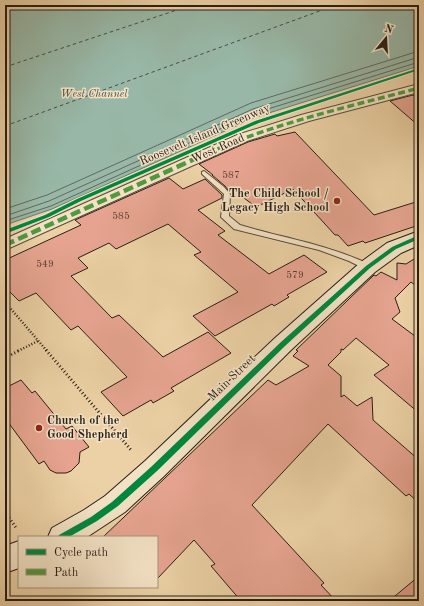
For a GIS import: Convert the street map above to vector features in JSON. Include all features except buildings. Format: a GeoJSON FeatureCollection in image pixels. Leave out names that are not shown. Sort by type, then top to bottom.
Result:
{"type":"FeatureCollection","features":[{"type":"Feature","properties":{"kind":"street","name":"West Road"},"geometry":{"type":"LineString","coordinates":[[5,245],[242,138],[305,118],[419,88]]}},
{"type":"Feature","properties":{"kind":"street","name":"Main Street"},"geometry":{"type":"LineString","coordinates":[[64,536],[94,519],[115,504],[283,344],[368,267],[394,248],[416,240]]}},
{"type":"Feature","properties":{"kind":"street"},"geometry":{"type":"LineString","coordinates":[[5,560],[18,542]]}},
{"type":"Feature","properties":{"kind":"lane"},"geometry":{"type":"LineString","coordinates":[[204,173],[227,194],[225,217],[237,226],[254,232],[321,248],[352,259],[368,267]]}},
{"type":"Feature","properties":{"kind":"path"},"geometry":{"type":"LineString","coordinates":[[5,302],[131,450]]}},
{"type":"Feature","properties":{"kind":"path"},"geometry":{"type":"LineString","coordinates":[[5,358],[38,341]]}},
{"type":"Feature","properties":{"kind":"path"},"geometry":{"type":"LineString","coordinates":[[5,512],[18,542]]}},
{"type":"Feature","properties":{"kind":"water","name":"West Channel"},"geometry":{"type":"Polygon","coordinates":[[[5,5],[419,5],[419,66],[256,117],[52,209],[5,225],[5,5]]]}},
{"type":"Feature","properties":{"kind":"ferry route"},"geometry":{"type":"LineString","coordinates":[[5,67],[192,5]]}},
{"type":"Feature","properties":{"kind":"ferry route"},"geometry":{"type":"LineString","coordinates":[[5,126],[336,5]]}},
{"type":"Feature","properties":{"kind":"marked path"},"geometry":{"type":"LineString","coordinates":[[5,245],[242,138],[305,118],[419,88]]}},
{"type":"Feature","properties":{"kind":"cycle path","name":"Roosevelt Island Greenway"},"geometry":{"type":"LineString","coordinates":[[5,232],[47,216],[79,200],[257,122],[419,69]]}},
{"type":"Feature","properties":{"kind":"cycle path"},"geometry":{"type":"LineString","coordinates":[[64,536],[94,519],[115,504],[154,469],[283,344],[368,267],[394,248],[419,237]]}},
{"type":"Feature","properties":{"kind":"place","name":"The Child School / Legacy High School"},"geometry":{"type":"Point","coordinates":[337,201]}},
{"type":"Feature","properties":{"kind":"place","name":"Church of the Good Shepherd"},"geometry":{"type":"Point","coordinates":[39,428]}}]}
